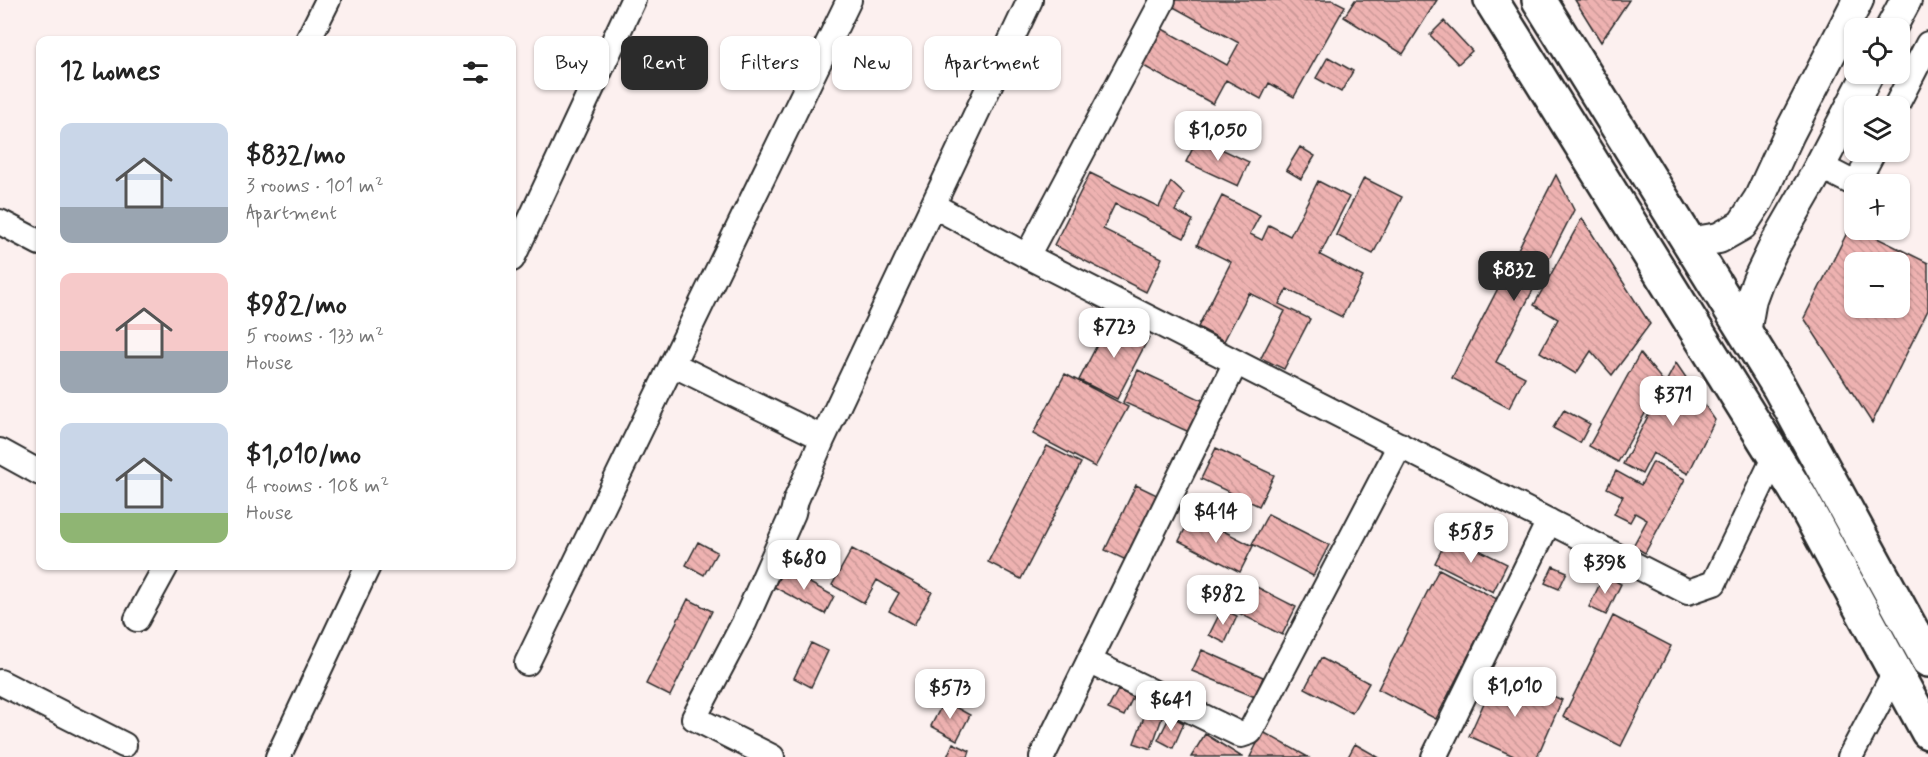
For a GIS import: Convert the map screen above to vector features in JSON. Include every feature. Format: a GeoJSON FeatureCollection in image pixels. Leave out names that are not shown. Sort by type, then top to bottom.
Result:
{"type":"FeatureCollection","features":[{"type":"Feature","properties":{"kind":"main road"},"geometry":{"type":"LineString","coordinates":[[1491,0],[1802,500],[1928,732]]}},
{"type":"Feature","properties":{"kind":"main road"},"geometry":{"type":"LineString","coordinates":[[1539,0],[1779,387],[1928,660]]}},
{"type":"Feature","properties":{"kind":"main road"},"geometry":{"type":"LineString","coordinates":[[1586,153],[1612,118]]}},
{"type":"Feature","properties":{"kind":"street"},"geometry":{"type":"LineString","coordinates":[[310,36],[328,0]]}},
{"type":"Feature","properties":{"kind":"street"},"geometry":{"type":"LineString","coordinates":[[516,250],[633,0]]}},
{"type":"Feature","properties":{"kind":"street"},"geometry":{"type":"LineString","coordinates":[[527,663],[849,0]]}},
{"type":"Feature","properties":{"kind":"street"},"geometry":{"type":"LineString","coordinates":[[772,757],[694,718],[759,591],[823,438],[1030,0]]}},
{"type":"Feature","properties":{"kind":"street"},"geometry":{"type":"LineString","coordinates":[[1028,256],[1163,0]]}},
{"type":"Feature","properties":{"kind":"street"},"geometry":{"type":"LineString","coordinates":[[1689,243],[1719,238],[1742,225],[1759,199],[1789,134],[1858,0]]}},
{"type":"Feature","properties":{"kind":"street"},"geometry":{"type":"LineString","coordinates":[[1896,18],[1906,0]]}},
{"type":"Feature","properties":{"kind":"street"},"geometry":{"type":"LineString","coordinates":[[1901,96],[1928,44]]}},
{"type":"Feature","properties":{"kind":"street"},"geometry":{"type":"LineString","coordinates":[[1745,333],[1751,299],[1774,245],[1820,166],[1863,84]]}},
{"type":"Feature","properties":{"kind":"street"},"geometry":{"type":"LineString","coordinates":[[1820,166],[1844,178]]}},
{"type":"Feature","properties":{"kind":"street"},"geometry":{"type":"LineString","coordinates":[[934,206],[1688,592],[1714,584],[1775,456]]}},
{"type":"Feature","properties":{"kind":"street"},"geometry":{"type":"LineString","coordinates":[[0,222],[36,241]]}},
{"type":"Feature","properties":{"kind":"street"},"geometry":{"type":"LineString","coordinates":[[1042,757],[1236,362]]}},
{"type":"Feature","properties":{"kind":"street"},"geometry":{"type":"LineString","coordinates":[[672,364],[823,438]]}},
{"type":"Feature","properties":{"kind":"street"},"geometry":{"type":"LineString","coordinates":[[1089,661],[1241,735],[1250,732],[1400,445]]}},
{"type":"Feature","properties":{"kind":"street"},"geometry":{"type":"LineString","coordinates":[[0,451],[36,471]]}},
{"type":"Feature","properties":{"kind":"street"},"geometry":{"type":"LineString","coordinates":[[1434,757],[1549,521]]}},
{"type":"Feature","properties":{"kind":"street"},"geometry":{"type":"LineString","coordinates":[[137,619],[164,570]]}},
{"type":"Feature","properties":{"kind":"street"},"geometry":{"type":"LineString","coordinates":[[278,757],[366,570]]}},
{"type":"Feature","properties":{"kind":"street"},"geometry":{"type":"LineString","coordinates":[[1850,757],[1895,672]]}},
{"type":"Feature","properties":{"kind":"street"},"geometry":{"type":"LineString","coordinates":[[0,682],[124,745]]}},
{"type":"Feature","properties":{"kind":"building"},"geometry":{"type":"Polygon","coordinates":[[[1170,0],[1333,0],[1345,6],[1294,97],[1269,83],[1261,99],[1226,80],[1213,104],[1138,63],[1159,27],[1227,65],[1239,43],[1168,4],[1170,0]]]}},
{"type":"Feature","properties":{"kind":"building"},"geometry":{"type":"Polygon","coordinates":[[[1355,0],[1437,0],[1403,54],[1344,17],[1355,0]]]}},
{"type":"Feature","properties":{"kind":"building"},"geometry":{"type":"Polygon","coordinates":[[[1575,0],[1629,0],[1601,42],[1575,0]]]}},
{"type":"Feature","properties":{"kind":"building"},"geometry":{"type":"Polygon","coordinates":[[[1444,21],[1472,51],[1458,64],[1430,35],[1444,21]]]}},
{"type":"Feature","properties":{"kind":"building"},"geometry":{"type":"Polygon","coordinates":[[[1328,57],[1353,71],[1341,92],[1316,78],[1328,57]]]}},
{"type":"Feature","properties":{"kind":"building"},"geometry":{"type":"Polygon","coordinates":[[[1198,138],[1249,162],[1238,186],[1186,162],[1198,138]]]}},
{"type":"Feature","properties":{"kind":"building"},"geometry":{"type":"Polygon","coordinates":[[[1300,147],[1315,156],[1301,179],[1286,170],[1300,147]]]}},
{"type":"Feature","properties":{"kind":"building"},"geometry":{"type":"Polygon","coordinates":[[[1090,173],[1159,207],[1171,182],[1184,194],[1175,211],[1193,220],[1184,238],[1115,204],[1103,229],[1162,258],[1146,292],[1054,245],[1090,173]]]}},
{"type":"Feature","properties":{"kind":"building"},"geometry":{"type":"Polygon","coordinates":[[[1556,175],[1574,210],[1496,362],[1525,377],[1509,408],[1452,378],[1556,175]]]}},
{"type":"Feature","properties":{"kind":"building"},"geometry":{"type":"Polygon","coordinates":[[[1364,178],[1402,197],[1373,254],[1336,235],[1364,178]]]}},
{"type":"Feature","properties":{"kind":"building"},"geometry":{"type":"Polygon","coordinates":[[[1318,181],[1349,197],[1320,255],[1363,277],[1342,317],[1287,289],[1279,304],[1310,319],[1284,369],[1261,358],[1285,311],[1249,293],[1224,341],[1198,327],[1231,262],[1197,245],[1222,196],[1260,215],[1250,234],[1262,240],[1269,225],[1290,236],[1318,181]]]}},
{"type":"Feature","properties":{"kind":"building"},"geometry":{"type":"Polygon","coordinates":[[[1582,218],[1650,324],[1612,375],[1591,351],[1576,374],[1540,352],[1558,319],[1534,305],[1582,218]]]}},
{"type":"Feature","properties":{"kind":"building"},"geometry":{"type":"Polygon","coordinates":[[[1844,239],[1881,240],[1906,252],[1844,252],[1844,318],[1910,318],[1910,254],[1928,263],[1928,310],[1872,423],[1804,318],[1844,239]]]}},
{"type":"Feature","properties":{"kind":"building"},"geometry":{"type":"Polygon","coordinates":[[[1111,318],[1149,337],[1117,399],[1079,380],[1111,318]]]}},
{"type":"Feature","properties":{"kind":"building"},"geometry":{"type":"Polygon","coordinates":[[[1640,353],[1663,381],[1618,462],[1589,446],[1640,353]]]}},
{"type":"Feature","properties":{"kind":"building"},"geometry":{"type":"Polygon","coordinates":[[[1676,363],[1715,420],[1688,474],[1653,453],[1642,474],[1623,464],[1676,363]]]}},
{"type":"Feature","properties":{"kind":"building"},"geometry":{"type":"Polygon","coordinates":[[[1138,370],[1204,401],[1189,432],[1123,402],[1138,370]]]}},
{"type":"Feature","properties":{"kind":"building"},"geometry":{"type":"Polygon","coordinates":[[[1065,374],[1128,407],[1095,467],[1033,434],[1065,374]]]}},
{"type":"Feature","properties":{"kind":"building"},"geometry":{"type":"Polygon","coordinates":[[[1564,410],[1590,424],[1580,443],[1553,428],[1564,410]]]}},
{"type":"Feature","properties":{"kind":"building"},"geometry":{"type":"Polygon","coordinates":[[[1047,446],[1081,463],[1021,579],[988,562],[1047,446]]]}},
{"type":"Feature","properties":{"kind":"building"},"geometry":{"type":"Polygon","coordinates":[[[1216,448],[1274,475],[1259,506],[1201,479],[1216,448]]]}},
{"type":"Feature","properties":{"kind":"building"},"geometry":{"type":"Polygon","coordinates":[[[1653,462],[1685,479],[1645,553],[1633,546],[1647,520],[1635,513],[1630,522],[1614,514],[1623,496],[1607,488],[1616,471],[1641,485],[1653,462]]]}},
{"type":"Feature","properties":{"kind":"building"},"geometry":{"type":"Polygon","coordinates":[[[1136,485],[1157,495],[1126,560],[1105,550],[1136,485]]]}},
{"type":"Feature","properties":{"kind":"building"},"geometry":{"type":"Polygon","coordinates":[[[1268,514],[1329,545],[1313,576],[1252,544],[1268,514]]]}},
{"type":"Feature","properties":{"kind":"building"},"geometry":{"type":"Polygon","coordinates":[[[1192,515],[1253,546],[1240,572],[1179,541],[1192,515]]]}},
{"type":"Feature","properties":{"kind":"building"},"geometry":{"type":"Polygon","coordinates":[[[1449,535],[1507,564],[1493,592],[1435,563],[1449,535]]]}},
{"type":"Feature","properties":{"kind":"building"},"geometry":{"type":"Polygon","coordinates":[[[698,542],[717,552],[704,575],[686,565],[698,542]]]}},
{"type":"Feature","properties":{"kind":"building"},"geometry":{"type":"Polygon","coordinates":[[[852,549],[932,592],[914,625],[889,611],[899,593],[877,580],[864,603],[832,585],[852,549]]]}},
{"type":"Feature","properties":{"kind":"building"},"geometry":{"type":"Polygon","coordinates":[[[1553,566],[1567,572],[1559,589],[1545,583],[1553,566]]]}},
{"type":"Feature","properties":{"kind":"building"},"geometry":{"type":"Polygon","coordinates":[[[784,569],[834,596],[825,614],[774,587],[784,569]]]}},
{"type":"Feature","properties":{"kind":"building"},"geometry":{"type":"Polygon","coordinates":[[[1439,569],[1497,599],[1436,719],[1378,689],[1439,569]]]}},
{"type":"Feature","properties":{"kind":"building"},"geometry":{"type":"Polygon","coordinates":[[[1604,575],[1621,584],[1606,615],[1589,607],[1604,575]]]}},
{"type":"Feature","properties":{"kind":"building"},"geometry":{"type":"Polygon","coordinates":[[[1237,577],[1296,607],[1282,635],[1223,605],[1237,577]]]}},
{"type":"Feature","properties":{"kind":"building"},"geometry":{"type":"Polygon","coordinates":[[[688,599],[712,611],[670,696],[646,684],[688,599]]]}},
{"type":"Feature","properties":{"kind":"building"},"geometry":{"type":"Polygon","coordinates":[[[1222,609],[1237,616],[1225,643],[1209,635],[1222,609]]]}},
{"type":"Feature","properties":{"kind":"building"},"geometry":{"type":"Polygon","coordinates":[[[1613,616],[1671,646],[1621,746],[1563,717],[1613,616]]]}},
{"type":"Feature","properties":{"kind":"building"},"geometry":{"type":"Polygon","coordinates":[[[811,643],[828,651],[811,687],[794,678],[811,643]]]}},
{"type":"Feature","properties":{"kind":"building"},"geometry":{"type":"Polygon","coordinates":[[[1202,650],[1263,677],[1255,697],[1192,671],[1202,650]]]}},
{"type":"Feature","properties":{"kind":"building"},"geometry":{"type":"Polygon","coordinates":[[[1321,658],[1369,683],[1352,713],[1305,688],[1321,658]]]}},
{"type":"Feature","properties":{"kind":"building"},"geometry":{"type":"Polygon","coordinates":[[[1498,672],[1562,700],[1537,757],[1516,757],[1469,736],[1498,672]]]}},
{"type":"Feature","properties":{"kind":"building"},"geometry":{"type":"Polygon","coordinates":[[[1118,690],[1133,697],[1124,716],[1108,709],[1118,690]]]}},
{"type":"Feature","properties":{"kind":"building"},"geometry":{"type":"Polygon","coordinates":[[[944,701],[970,715],[957,740],[931,726],[944,701]]]}},
{"type":"Feature","properties":{"kind":"building"},"geometry":{"type":"Polygon","coordinates":[[[1147,709],[1163,715],[1151,749],[1134,743],[1147,709]]]}},
{"type":"Feature","properties":{"kind":"building"},"geometry":{"type":"Polygon","coordinates":[[[1170,716],[1184,723],[1173,748],[1158,740],[1170,716]]]}},
{"type":"Feature","properties":{"kind":"building"},"geometry":{"type":"Polygon","coordinates":[[[1263,732],[1308,757],[1250,757],[1263,732]]]}},
{"type":"Feature","properties":{"kind":"building"},"geometry":{"type":"Polygon","coordinates":[[[1205,734],[1242,757],[1191,757],[1205,734]]]}},
{"type":"Feature","properties":{"kind":"building"},"geometry":{"type":"Polygon","coordinates":[[[953,743],[970,751],[968,757],[947,757],[953,743]]]}},
{"type":"Feature","properties":{"kind":"building"},"geometry":{"type":"Polygon","coordinates":[[[1355,744],[1378,757],[1348,757],[1355,744]]]}}]}
